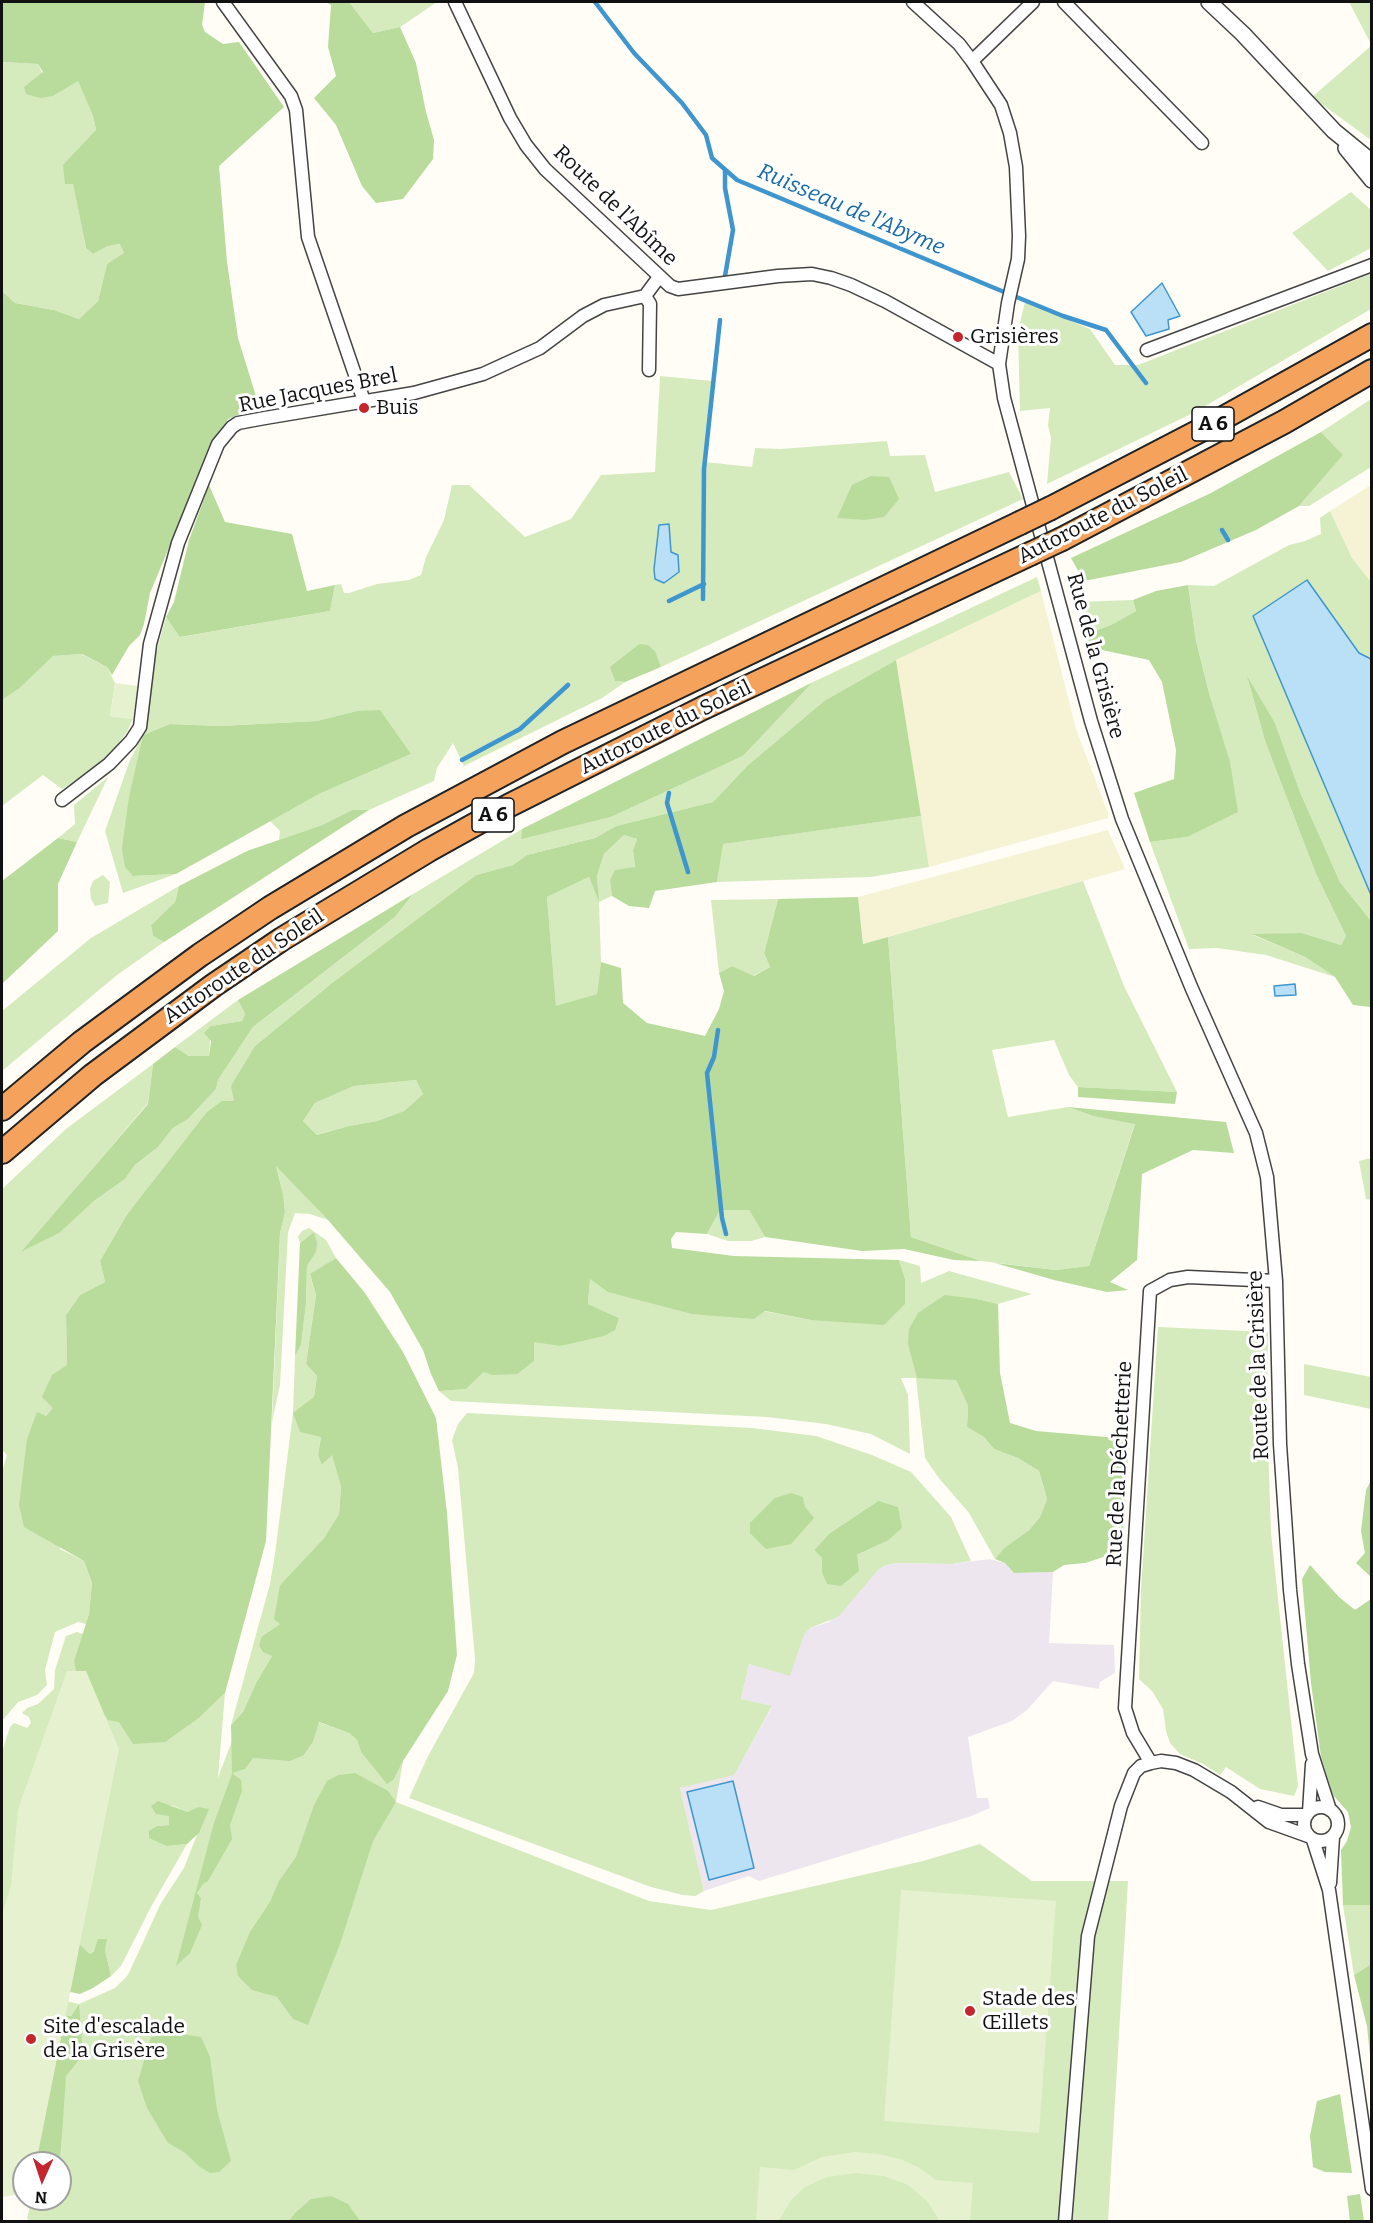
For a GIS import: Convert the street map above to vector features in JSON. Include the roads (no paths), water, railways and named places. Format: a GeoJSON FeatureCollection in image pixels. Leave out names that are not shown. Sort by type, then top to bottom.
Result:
{"type":"FeatureCollection","features":[{"type":"Feature","properties":{"kind":"highway","name":"Autoroute du Soleil"},"geometry":{"type":"LineString","coordinates":[[2,1109],[82,1042],[200,956],[270,908],[406,826],[563,742],[1051,508],[1207,427],[1371,335]]}},
{"type":"Feature","properties":{"kind":"highway","name":"Autoroute du Soleil"},"geometry":{"type":"LineString","coordinates":[[2,1152],[93,1075],[177,1012],[282,939],[387,874],[510,805],[703,708],[1062,539],[1284,422],[1371,371]]}},
{"type":"Feature","properties":{"kind":"street"},"geometry":{"type":"LineString","coordinates":[[223,2],[291,96],[296,110],[308,237],[364,401]]}},
{"type":"Feature","properties":{"kind":"street","name":"Route de l'Abîme"},"geometry":{"type":"LineString","coordinates":[[455,2],[510,118],[526,145],[545,169],[670,286],[678,290],[778,276],[812,274],[831,278],[885,302],[999,364]]}},
{"type":"Feature","properties":{"kind":"street","name":"Rue de la Grisière"},"geometry":{"type":"LineString","coordinates":[[913,2],[959,45],[972,61],[1001,105],[1010,133],[1016,167],[1019,236],[1018,259],[1008,303],[999,364],[1004,398],[1091,721],[1122,819],[1192,988]]}},
{"type":"Feature","properties":{"kind":"street"},"geometry":{"type":"LineString","coordinates":[[972,61],[1033,2]]}},
{"type":"Feature","properties":{"kind":"street"},"geometry":{"type":"LineString","coordinates":[[1064,2],[1202,143]]}},
{"type":"Feature","properties":{"kind":"street"},"geometry":{"type":"LineString","coordinates":[[1209,2],[1243,34],[1334,131],[1371,180]]}},
{"type":"Feature","properties":{"kind":"street"},"geometry":{"type":"LineString","coordinates":[[1334,131],[1371,162]]}},
{"type":"Feature","properties":{"kind":"street"},"geometry":{"type":"LineString","coordinates":[[1147,350],[1371,265]]}},
{"type":"Feature","properties":{"kind":"street"},"geometry":{"type":"LineString","coordinates":[[650,370],[650,304],[645,296],[659,277]]}},
{"type":"Feature","properties":{"kind":"street","name":"Rue Jacques Brel"},"geometry":{"type":"LineString","coordinates":[[62,800],[109,764],[131,741],[140,727],[150,644],[178,543],[218,444],[232,427],[238,423],[414,393],[483,374],[540,348],[583,316],[604,305],[645,296]]}},
{"type":"Feature","properties":{"kind":"street","name":"Route de la Grisière"},"geometry":{"type":"LineString","coordinates":[[1192,988],[1256,1133],[1267,1176],[1276,1281],[1280,1443],[1290,1590],[1298,1664],[1312,1754],[1330,1810],[1338,1819],[1337,1832],[1333,1837],[1329,1890]]}},
{"type":"Feature","properties":{"kind":"street","name":"Rue de la Déchetterie"},"geometry":{"type":"LineString","coordinates":[[1151,1763],[1133,1733],[1125,1708],[1150,1291],[1170,1280],[1188,1277],[1276,1281]]}},
{"type":"Feature","properties":{"kind":"street","name":"Route de la Grisière"},"geometry":{"type":"LineString","coordinates":[[1312,1754],[1308,1814],[1304,1826],[1311,1838],[1329,1890],[1371,2189]]}},
{"type":"Feature","properties":{"kind":"street"},"geometry":{"type":"LineString","coordinates":[[1065,2222],[1088,1936],[1128,1783],[1134,1773],[1141,1766],[1151,1763],[1161,1761],[1176,1763],[1194,1770],[1248,1804],[1269,1822],[1323,1842],[1333,1837]]}},
{"type":"Feature","properties":{"kind":"street"},"geometry":{"type":"LineString","coordinates":[[1248,1804],[1281,1815],[1308,1814],[1319,1807],[1330,1810]]}},
{"type":"Feature","properties":{"kind":"water"},"geometry":{"type":"Polygon","coordinates":[[[1162,283],[1180,316],[1168,320],[1169,329],[1146,336],[1131,312],[1162,283]]]}},
{"type":"Feature","properties":{"kind":"water"},"geometry":{"type":"Polygon","coordinates":[[[669,524],[671,552],[678,555],[679,572],[664,583],[655,579],[654,569],[659,525],[669,524]]]}},
{"type":"Feature","properties":{"kind":"water"},"geometry":{"type":"Polygon","coordinates":[[[1307,580],[1359,653],[1371,659],[1371,895],[1253,616],[1307,580]]]}},
{"type":"Feature","properties":{"kind":"water"},"geometry":{"type":"Polygon","coordinates":[[[1295,984],[1296,995],[1275,996],[1274,986],[1295,984]]]}},
{"type":"Feature","properties":{"kind":"water"},"geometry":{"type":"Polygon","coordinates":[[[733,1781],[754,1868],[709,1880],[687,1792],[733,1781]]]}},
{"type":"Feature","properties":{"kind":"waterway","name":"Ruisseau de l'Abyme"},"geometry":{"type":"LineString","coordinates":[[595,2],[634,53],[682,103],[706,135],[712,158],[737,180],[1063,316],[1106,330],[1146,383]]}},
{"type":"Feature","properties":{"kind":"waterway"},"geometry":{"type":"LineString","coordinates":[[725,170],[725,188],[733,230],[725,276]]}},
{"type":"Feature","properties":{"kind":"waterway"},"geometry":{"type":"LineString","coordinates":[[703,599],[704,469],[720,320]]}},
{"type":"Feature","properties":{"kind":"waterway","name":"Ruisseau de l'Abyme"},"geometry":{"type":"LineString","coordinates":[[1222,530],[1228,540]]}},
{"type":"Feature","properties":{"kind":"waterway"},"geometry":{"type":"LineString","coordinates":[[669,601],[704,584]]}},
{"type":"Feature","properties":{"kind":"waterway"},"geometry":{"type":"LineString","coordinates":[[462,760],[520,729],[568,685]]}},
{"type":"Feature","properties":{"kind":"waterway"},"geometry":{"type":"LineString","coordinates":[[669,793],[667,803],[688,872]]}},
{"type":"Feature","properties":{"kind":"waterway"},"geometry":{"type":"LineString","coordinates":[[718,1030],[714,1057],[707,1073],[722,1218],[726,1234]]}},
{"type":"Feature","properties":{"kind":"place","name":"Grisières"},"geometry":{"type":"Point","coordinates":[958,337]}},
{"type":"Feature","properties":{"kind":"place","name":"Buis"},"geometry":{"type":"Point","coordinates":[364,408]}},
{"type":"Feature","properties":{"kind":"place","name":"Stade des Œillets"},"geometry":{"type":"Point","coordinates":[970,2011]}},
{"type":"Feature","properties":{"kind":"place","name":"Site d'escalade de la Grisère"},"geometry":{"type":"Point","coordinates":[31,2039]}}]}
